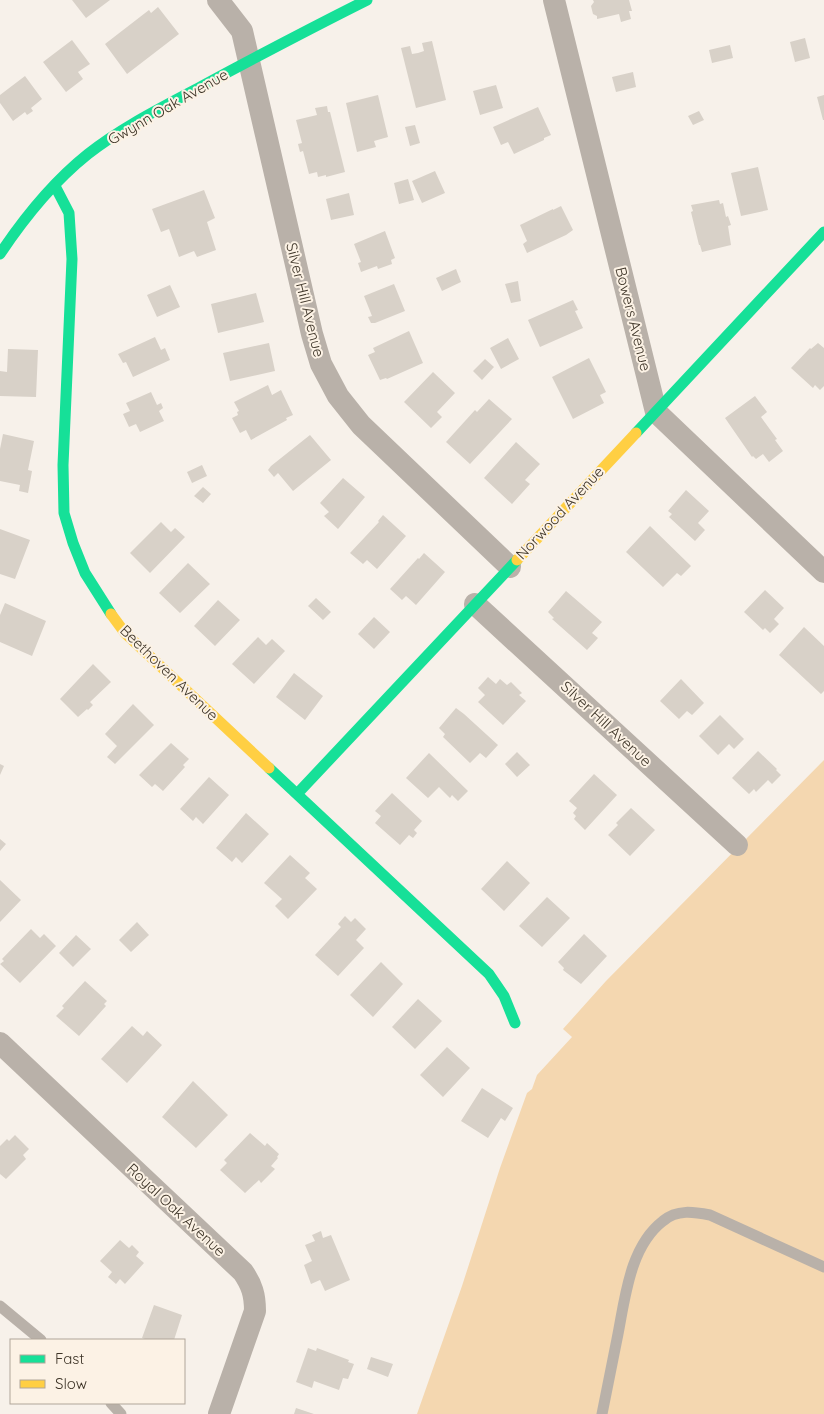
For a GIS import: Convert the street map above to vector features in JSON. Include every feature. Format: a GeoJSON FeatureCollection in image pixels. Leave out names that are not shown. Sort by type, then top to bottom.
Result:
{"type":"FeatureCollection","features":[{"type":"Feature","properties":{"kind":"street","name":"Silver Hill Avenue"},"geometry":{"type":"LineString","coordinates":[[218,0],[242,31],[312,334],[325,372],[338,396],[361,424],[510,566]]}},
{"type":"Feature","properties":{"kind":"street","name":"Gwynn Oak Avenue"},"geometry":{"type":"LineString","coordinates":[[0,254],[10,238],[55,186],[100,145],[136,122],[322,22],[367,0]]}},
{"type":"Feature","properties":{"kind":"street","name":"Bowers Avenue"},"geometry":{"type":"LineString","coordinates":[[554,0],[656,412]]}},
{"type":"Feature","properties":{"kind":"street","name":"Beethoven Avenue"},"geometry":{"type":"LineString","coordinates":[[55,186],[69,213],[72,259],[63,465],[64,513],[73,543],[85,572],[102,602],[126,634],[489,974],[504,996],[515,1023]]}},
{"type":"Feature","properties":{"kind":"street","name":"Norwood Avenue"},"geometry":{"type":"LineString","coordinates":[[297,794],[824,232]]}},
{"type":"Feature","properties":{"kind":"street"},"geometry":{"type":"LineString","coordinates":[[656,412],[824,572]]}},
{"type":"Feature","properties":{"kind":"street","name":"Silver Hill Avenue"},"geometry":{"type":"LineString","coordinates":[[475,604],[738,845]]}},
{"type":"Feature","properties":{"kind":"street","name":"Royal Oak Avenue"},"geometry":{"type":"LineString","coordinates":[[0,1043],[243,1272],[251,1284],[255,1297],[254,1311],[219,1414]]}},
{"type":"Feature","properties":{"kind":"lane"},"geometry":{"type":"LineString","coordinates":[[602,1414],[630,1278],[639,1253],[649,1236],[663,1220],[679,1213],[692,1212],[710,1215],[824,1267]]}},
{"type":"Feature","properties":{"kind":"lane"},"geometry":{"type":"LineString","coordinates":[[0,1306],[40,1339]]}},
{"type":"Feature","properties":{"kind":"lane"},"geometry":{"type":"LineString","coordinates":[[111,1404],[121,1414]]}},
{"type":"Feature","properties":{"kind":"shaded area"},"geometry":{"type":"Polygon","coordinates":[[[824,760],[824,1414],[417,1414],[527,1093],[532,1089],[537,1075],[572,1037],[563,1029],[606,981],[824,760]]]}},
{"type":"Feature","properties":{"kind":"building"},"geometry":{"type":"Polygon","coordinates":[[[72,0],[110,0],[86,18],[72,0]]]}},
{"type":"Feature","properties":{"kind":"building"},"geometry":{"type":"Polygon","coordinates":[[[593,0],[629,0],[632,11],[629,11],[631,19],[621,22],[619,14],[597,19],[597,16],[593,14],[591,6],[594,2],[593,0]]]}},
{"type":"Feature","properties":{"kind":"building"},"geometry":{"type":"Polygon","coordinates":[[[158,7],[179,34],[127,74],[105,44],[149,10],[151,13],[158,7]]]}},
{"type":"Feature","properties":{"kind":"building"},"geometry":{"type":"Polygon","coordinates":[[[805,38],[810,58],[795,62],[790,42],[805,38]]]}},
{"type":"Feature","properties":{"kind":"building"},"geometry":{"type":"Polygon","coordinates":[[[72,40],[90,64],[78,72],[83,79],[66,92],[43,62],[72,40]]]}},
{"type":"Feature","properties":{"kind":"building"},"geometry":{"type":"Polygon","coordinates":[[[432,41],[446,100],[416,108],[401,48],[410,46],[412,54],[418,53],[424,51],[422,43],[432,41]]]}},
{"type":"Feature","properties":{"kind":"building"},"geometry":{"type":"Polygon","coordinates":[[[730,45],[733,58],[712,63],[709,50],[730,45]]]}},
{"type":"Feature","properties":{"kind":"building"},"geometry":{"type":"Polygon","coordinates":[[[633,72],[636,87],[616,92],[612,77],[633,72]]]}},
{"type":"Feature","properties":{"kind":"building"},"geometry":{"type":"Polygon","coordinates":[[[25,76],[42,99],[31,108],[33,111],[27,115],[25,112],[13,121],[0,103],[0,95],[25,76]]]}},
{"type":"Feature","properties":{"kind":"building"},"geometry":{"type":"Polygon","coordinates":[[[496,85],[503,108],[480,115],[473,91],[496,85]]]}},
{"type":"Feature","properties":{"kind":"building"},"geometry":{"type":"Polygon","coordinates":[[[378,95],[388,137],[374,141],[376,147],[357,152],[346,103],[378,95]]]}},
{"type":"Feature","properties":{"kind":"building"},"geometry":{"type":"Polygon","coordinates":[[[824,95],[824,120],[823,120],[817,97],[824,95]]]}},
{"type":"Feature","properties":{"kind":"building"},"geometry":{"type":"Polygon","coordinates":[[[327,106],[345,172],[318,177],[317,172],[309,174],[303,151],[300,152],[298,144],[302,143],[296,120],[317,115],[315,108],[327,106]]]}},
{"type":"Feature","properties":{"kind":"building"},"geometry":{"type":"Polygon","coordinates":[[[538,107],[551,135],[514,154],[508,142],[501,145],[493,127],[538,107]]]}},
{"type":"Feature","properties":{"kind":"building"},"geometry":{"type":"Polygon","coordinates":[[[699,111],[704,120],[693,125],[688,116],[699,111]]]}},
{"type":"Feature","properties":{"kind":"building"},"geometry":{"type":"Polygon","coordinates":[[[415,125],[420,143],[410,146],[405,127],[415,125]]]}},
{"type":"Feature","properties":{"kind":"building"},"geometry":{"type":"Polygon","coordinates":[[[758,167],[768,210],[741,216],[731,173],[758,167]]]}},
{"type":"Feature","properties":{"kind":"building"},"geometry":{"type":"Polygon","coordinates":[[[435,171],[445,193],[422,203],[412,181],[435,171]]]}},
{"type":"Feature","properties":{"kind":"building"},"geometry":{"type":"Polygon","coordinates":[[[408,179],[414,200],[399,204],[394,183],[408,179]]]}},
{"type":"Feature","properties":{"kind":"building"},"geometry":{"type":"Polygon","coordinates":[[[204,190],[215,218],[207,222],[216,250],[197,257],[194,251],[179,257],[169,229],[161,232],[152,209],[204,190]]]}},
{"type":"Feature","properties":{"kind":"building"},"geometry":{"type":"Polygon","coordinates":[[[349,193],[354,215],[331,220],[326,199],[349,193]]]}},
{"type":"Feature","properties":{"kind":"building"},"geometry":{"type":"Polygon","coordinates":[[[719,200],[720,204],[723,203],[726,217],[728,216],[731,225],[728,226],[731,245],[702,252],[691,212],[693,211],[691,205],[719,200]]]}},
{"type":"Feature","properties":{"kind":"building"},"geometry":{"type":"Polygon","coordinates":[[[561,206],[573,230],[527,253],[523,244],[527,241],[520,225],[561,206]]]}},
{"type":"Feature","properties":{"kind":"building"},"geometry":{"type":"Polygon","coordinates":[[[385,231],[395,258],[391,260],[392,264],[378,269],[377,266],[361,272],[358,263],[361,262],[354,244],[385,231]]]}},
{"type":"Feature","properties":{"kind":"building"},"geometry":{"type":"Polygon","coordinates":[[[456,269],[461,282],[442,291],[436,278],[456,269]]]}},
{"type":"Feature","properties":{"kind":"building"},"geometry":{"type":"Polygon","coordinates":[[[518,281],[521,301],[511,303],[505,284],[518,281]]]}},
{"type":"Feature","properties":{"kind":"building"},"geometry":{"type":"Polygon","coordinates":[[[394,284],[405,311],[371,323],[368,317],[372,316],[364,296],[394,284]]]}},
{"type":"Feature","properties":{"kind":"building"},"geometry":{"type":"Polygon","coordinates":[[[170,285],[180,307],[157,317],[147,295],[170,285]]]}},
{"type":"Feature","properties":{"kind":"building"},"geometry":{"type":"Polygon","coordinates":[[[256,293],[264,322],[218,333],[211,304],[256,293]]]}},
{"type":"Feature","properties":{"kind":"building"},"geometry":{"type":"Polygon","coordinates":[[[573,300],[578,310],[575,311],[583,328],[540,347],[528,320],[573,300]]]}},
{"type":"Feature","properties":{"kind":"building"},"geometry":{"type":"Polygon","coordinates":[[[409,331],[423,363],[387,379],[380,380],[368,355],[375,352],[373,348],[409,331]]]}},
{"type":"Feature","properties":{"kind":"building"},"geometry":{"type":"Polygon","coordinates":[[[155,337],[161,350],[165,348],[170,360],[133,377],[126,362],[123,363],[118,354],[155,337]]]}},
{"type":"Feature","properties":{"kind":"building"},"geometry":{"type":"Polygon","coordinates":[[[508,338],[519,359],[501,369],[490,348],[508,338]]]}},
{"type":"Feature","properties":{"kind":"building"},"geometry":{"type":"Polygon","coordinates":[[[269,343],[275,371],[230,381],[223,353],[269,343]]]}},
{"type":"Feature","properties":{"kind":"building"},"geometry":{"type":"Polygon","coordinates":[[[818,343],[824,348],[824,386],[820,390],[815,385],[813,388],[791,368],[810,348],[818,343]]]}},
{"type":"Feature","properties":{"kind":"building"},"geometry":{"type":"Polygon","coordinates":[[[8,349],[38,350],[36,397],[0,396],[0,371],[7,372],[8,349]]]}},
{"type":"Feature","properties":{"kind":"building"},"geometry":{"type":"Polygon","coordinates":[[[589,358],[606,392],[600,395],[604,403],[573,419],[552,377],[589,358]]]}},
{"type":"Feature","properties":{"kind":"building"},"geometry":{"type":"Polygon","coordinates":[[[485,359],[494,367],[482,380],[473,371],[485,359]]]}},
{"type":"Feature","properties":{"kind":"building"},"geometry":{"type":"Polygon","coordinates":[[[433,372],[455,393],[437,412],[442,417],[431,428],[404,402],[433,372]]]}},
{"type":"Feature","properties":{"kind":"building"},"geometry":{"type":"Polygon","coordinates":[[[268,385],[272,395],[281,390],[293,415],[251,440],[246,430],[240,433],[232,418],[238,415],[237,412],[239,411],[234,402],[268,385]]]}},
{"type":"Feature","properties":{"kind":"building"},"geometry":{"type":"Polygon","coordinates":[[[151,392],[157,405],[161,403],[163,408],[159,411],[164,421],[140,432],[136,424],[129,427],[123,414],[130,411],[126,403],[151,392]]]}},
{"type":"Feature","properties":{"kind":"building"},"geometry":{"type":"Polygon","coordinates":[[[755,396],[767,412],[761,417],[783,451],[769,462],[763,454],[756,459],[752,457],[725,418],[755,396]]]}},
{"type":"Feature","properties":{"kind":"building"},"geometry":{"type":"Polygon","coordinates":[[[489,399],[512,419],[470,464],[446,442],[475,410],[477,412],[489,399]]]}},
{"type":"Feature","properties":{"kind":"building"},"geometry":{"type":"Polygon","coordinates":[[[3,434],[34,441],[28,470],[32,471],[28,493],[19,491],[20,485],[0,481],[0,449],[3,434]]]}},
{"type":"Feature","properties":{"kind":"building"},"geometry":{"type":"Polygon","coordinates":[[[310,435],[331,460],[293,491],[278,473],[274,477],[268,470],[310,435]]]}},
{"type":"Feature","properties":{"kind":"building"},"geometry":{"type":"Polygon","coordinates":[[[516,442],[540,464],[525,480],[530,484],[512,504],[484,478],[516,442]]]}},
{"type":"Feature","properties":{"kind":"building"},"geometry":{"type":"Polygon","coordinates":[[[202,465],[207,476],[192,483],[187,472],[202,465]]]}},
{"type":"Feature","properties":{"kind":"building"},"geometry":{"type":"Polygon","coordinates":[[[343,478],[365,497],[338,529],[324,516],[329,512],[320,503],[343,478]]]}},
{"type":"Feature","properties":{"kind":"building"},"geometry":{"type":"Polygon","coordinates":[[[203,487],[211,494],[203,503],[194,496],[203,487]]]}},
{"type":"Feature","properties":{"kind":"building"},"geometry":{"type":"Polygon","coordinates":[[[686,490],[709,511],[698,523],[705,530],[695,541],[669,517],[672,514],[668,511],[686,490]]]}},
{"type":"Feature","properties":{"kind":"building"},"geometry":{"type":"Polygon","coordinates":[[[383,515],[406,536],[377,569],[367,560],[363,564],[350,553],[379,522],[383,515]]]}},
{"type":"Feature","properties":{"kind":"building"},"geometry":{"type":"Polygon","coordinates":[[[161,522],[171,532],[175,528],[185,537],[150,573],[130,553],[161,522]]]}},
{"type":"Feature","properties":{"kind":"building"},"geometry":{"type":"Polygon","coordinates":[[[650,526],[691,566],[681,576],[677,573],[663,587],[626,552],[650,526]]]}},
{"type":"Feature","properties":{"kind":"building"},"geometry":{"type":"Polygon","coordinates":[[[0,529],[30,540],[15,579],[0,574],[0,529]]]}},
{"type":"Feature","properties":{"kind":"building"},"geometry":{"type":"Polygon","coordinates":[[[424,553],[445,572],[416,605],[406,596],[402,600],[390,589],[424,553]]]}},
{"type":"Feature","properties":{"kind":"building"},"geometry":{"type":"Polygon","coordinates":[[[188,563],[210,584],[180,613],[159,593],[188,563]]]}},
{"type":"Feature","properties":{"kind":"building"},"geometry":{"type":"Polygon","coordinates":[[[765,590],[784,608],[774,619],[779,624],[770,633],[765,628],[763,630],[744,612],[765,590]]]}},
{"type":"Feature","properties":{"kind":"building"},"geometry":{"type":"Polygon","coordinates":[[[566,591],[602,622],[592,633],[598,638],[587,650],[552,619],[554,618],[548,612],[566,591]]]}},
{"type":"Feature","properties":{"kind":"building"},"geometry":{"type":"Polygon","coordinates":[[[316,598],[331,612],[323,620],[308,606],[316,598]]]}},
{"type":"Feature","properties":{"kind":"building"},"geometry":{"type":"Polygon","coordinates":[[[218,600],[240,620],[215,646],[194,626],[218,600]]]}},
{"type":"Feature","properties":{"kind":"building"},"geometry":{"type":"Polygon","coordinates":[[[5,603],[46,621],[32,656],[0,642],[0,615],[5,603]]]}},
{"type":"Feature","properties":{"kind":"building"},"geometry":{"type":"Polygon","coordinates":[[[374,617],[390,632],[374,649],[358,634],[374,617]]]}},
{"type":"Feature","properties":{"kind":"building"},"geometry":{"type":"Polygon","coordinates":[[[804,627],[824,646],[824,691],[821,694],[779,655],[804,627]]]}},
{"type":"Feature","properties":{"kind":"building"},"geometry":{"type":"Polygon","coordinates":[[[258,637],[266,645],[272,639],[285,651],[254,684],[232,664],[258,637]]]}},
{"type":"Feature","properties":{"kind":"building"},"geometry":{"type":"Polygon","coordinates":[[[93,664],[111,682],[90,702],[93,705],[78,717],[60,699],[93,664]]]}},
{"type":"Feature","properties":{"kind":"building"},"geometry":{"type":"Polygon","coordinates":[[[294,673],[323,696],[305,720],[276,697],[294,673]]]}},
{"type":"Feature","properties":{"kind":"building"},"geometry":{"type":"Polygon","coordinates":[[[488,677],[496,684],[500,679],[507,685],[511,682],[522,693],[519,695],[526,701],[503,725],[478,702],[485,695],[478,688],[488,677]]]}},
{"type":"Feature","properties":{"kind":"building"},"geometry":{"type":"Polygon","coordinates":[[[681,679],[704,703],[692,715],[687,711],[679,719],[660,701],[681,679]]]}},
{"type":"Feature","properties":{"kind":"building"},"geometry":{"type":"Polygon","coordinates":[[[133,704],[154,725],[115,764],[107,757],[117,746],[105,734],[133,704]]]}},
{"type":"Feature","properties":{"kind":"building"},"geometry":{"type":"Polygon","coordinates":[[[456,708],[498,745],[486,758],[480,753],[470,763],[443,737],[445,734],[439,728],[456,708]]]}},
{"type":"Feature","properties":{"kind":"building"},"geometry":{"type":"Polygon","coordinates":[[[720,715],[744,739],[734,749],[729,744],[718,755],[699,736],[720,715]]]}},
{"type":"Feature","properties":{"kind":"building"},"geometry":{"type":"Polygon","coordinates":[[[171,743],[189,759],[183,765],[185,767],[163,791],[155,784],[152,787],[139,775],[171,743]]]}},
{"type":"Feature","properties":{"kind":"building"},"geometry":{"type":"Polygon","coordinates":[[[758,751],[781,775],[772,784],[768,780],[756,792],[754,789],[749,794],[732,778],[758,751]]]}},
{"type":"Feature","properties":{"kind":"building"},"geometry":{"type":"Polygon","coordinates":[[[517,752],[530,765],[517,777],[505,764],[517,752]]]}},
{"type":"Feature","properties":{"kind":"building"},"geometry":{"type":"Polygon","coordinates":[[[429,753],[468,791],[458,801],[452,795],[450,798],[439,787],[428,798],[406,778],[429,753]]]}},
{"type":"Feature","properties":{"kind":"building"},"geometry":{"type":"Polygon","coordinates":[[[0,764],[4,766],[0,775],[0,764]]]}},
{"type":"Feature","properties":{"kind":"building"},"geometry":{"type":"Polygon","coordinates":[[[594,774],[617,795],[585,830],[574,819],[576,816],[573,813],[577,808],[569,801],[594,774]]]}},
{"type":"Feature","properties":{"kind":"building"},"geometry":{"type":"Polygon","coordinates":[[[209,777],[229,795],[203,824],[196,817],[193,821],[180,809],[209,777]]]}},
{"type":"Feature","properties":{"kind":"building"},"geometry":{"type":"Polygon","coordinates":[[[392,793],[422,821],[414,830],[417,833],[413,838],[409,835],[400,845],[375,823],[381,816],[375,811],[392,793]]]}},
{"type":"Feature","properties":{"kind":"building"},"geometry":{"type":"Polygon","coordinates":[[[631,808],[655,830],[630,856],[608,835],[618,825],[616,823],[631,808]]]}},
{"type":"Feature","properties":{"kind":"building"},"geometry":{"type":"Polygon","coordinates":[[[246,813],[269,834],[242,863],[236,857],[232,862],[216,848],[246,813]]]}},
{"type":"Feature","properties":{"kind":"building"},"geometry":{"type":"Polygon","coordinates":[[[0,839],[6,844],[0,851],[0,839]]]}},
{"type":"Feature","properties":{"kind":"building"},"geometry":{"type":"Polygon","coordinates":[[[290,855],[310,873],[305,878],[317,889],[288,919],[275,906],[282,899],[264,883],[290,855]]]}},
{"type":"Feature","properties":{"kind":"building"},"geometry":{"type":"Polygon","coordinates":[[[507,861],[530,883],[504,911],[481,889],[507,861]]]}},
{"type":"Feature","properties":{"kind":"building"},"geometry":{"type":"Polygon","coordinates":[[[0,880],[21,900],[0,922],[0,880]]]}},
{"type":"Feature","properties":{"kind":"building"},"geometry":{"type":"Polygon","coordinates":[[[547,897],[570,918],[542,947],[519,926],[547,897]]]}},
{"type":"Feature","properties":{"kind":"building"},"geometry":{"type":"Polygon","coordinates":[[[345,916],[351,922],[355,918],[366,929],[356,940],[364,948],[338,976],[315,955],[341,927],[338,924],[345,916]]]}},
{"type":"Feature","properties":{"kind":"building"},"geometry":{"type":"Polygon","coordinates":[[[137,922],[149,935],[131,952],[119,940],[137,922]]]}},
{"type":"Feature","properties":{"kind":"building"},"geometry":{"type":"Polygon","coordinates":[[[31,929],[40,938],[44,934],[56,946],[20,983],[0,964],[4,961],[2,959],[31,929]]]}},
{"type":"Feature","properties":{"kind":"building"},"geometry":{"type":"Polygon","coordinates":[[[584,934],[607,956],[581,984],[563,970],[564,968],[558,962],[584,934]]]}},
{"type":"Feature","properties":{"kind":"building"},"geometry":{"type":"Polygon","coordinates":[[[76,935],[91,949],[73,967],[59,953],[76,935]]]}},
{"type":"Feature","properties":{"kind":"building"},"geometry":{"type":"Polygon","coordinates":[[[381,962],[403,984],[373,1017],[350,995],[381,962]]]}},
{"type":"Feature","properties":{"kind":"building"},"geometry":{"type":"Polygon","coordinates":[[[85,981],[107,1001],[104,1004],[106,1006],[79,1036],[56,1016],[64,1008],[62,1006],[85,981]]]}},
{"type":"Feature","properties":{"kind":"building"},"geometry":{"type":"Polygon","coordinates":[[[418,999],[442,1021],[415,1049],[392,1027],[418,999]]]}},
{"type":"Feature","properties":{"kind":"building"},"geometry":{"type":"Polygon","coordinates":[[[132,1026],[143,1036],[147,1031],[162,1045],[127,1083],[101,1059],[132,1026]]]}},
{"type":"Feature","properties":{"kind":"building"},"geometry":{"type":"Polygon","coordinates":[[[447,1047],[470,1068],[443,1097],[420,1075],[447,1047]]]}},
{"type":"Feature","properties":{"kind":"building"},"geometry":{"type":"Polygon","coordinates":[[[193,1081],[228,1115],[196,1148],[162,1117],[193,1081]]]}},
{"type":"Feature","properties":{"kind":"building"},"geometry":{"type":"Polygon","coordinates":[[[482,1088],[513,1108],[505,1121],[501,1118],[488,1138],[461,1121],[482,1088]]]}},
{"type":"Feature","properties":{"kind":"building"},"geometry":{"type":"Polygon","coordinates":[[[250,1133],[265,1146],[267,1143],[279,1154],[271,1166],[275,1169],[261,1183],[259,1180],[245,1193],[220,1170],[227,1163],[224,1160],[250,1133]]]}},
{"type":"Feature","properties":{"kind":"building"},"geometry":{"type":"Polygon","coordinates":[[[15,1135],[29,1149],[23,1155],[26,1159],[6,1179],[0,1174],[0,1146],[7,1139],[9,1141],[15,1135]]]}},
{"type":"Feature","properties":{"kind":"building"},"geometry":{"type":"Polygon","coordinates":[[[321,1231],[323,1238],[331,1235],[350,1280],[325,1291],[320,1280],[311,1284],[304,1265],[312,1261],[305,1245],[315,1241],[312,1235],[321,1231]]]}},
{"type":"Feature","properties":{"kind":"building"},"geometry":{"type":"Polygon","coordinates":[[[120,1240],[129,1248],[132,1245],[139,1252],[136,1256],[144,1263],[125,1284],[120,1279],[116,1284],[108,1277],[112,1272],[100,1261],[120,1240]]]}},
{"type":"Feature","properties":{"kind":"building"},"geometry":{"type":"Polygon","coordinates":[[[154,1305],[182,1315],[174,1339],[142,1338],[154,1305]]]}},
{"type":"Feature","properties":{"kind":"building"},"geometry":{"type":"Polygon","coordinates":[[[308,1348],[316,1351],[317,1348],[349,1360],[348,1362],[354,1364],[348,1379],[343,1378],[339,1390],[314,1381],[312,1388],[296,1382],[308,1348]]]}},
{"type":"Feature","properties":{"kind":"building"},"geometry":{"type":"Polygon","coordinates":[[[371,1357],[393,1364],[388,1377],[367,1369],[371,1357]]]}},
{"type":"Feature","properties":{"kind":"building"},"geometry":{"type":"Polygon","coordinates":[[[296,1408],[314,1414],[294,1414],[296,1408]]]}},
{"type":"Feature","properties":{"kind":"traffic: fast"},"geometry":{"type":"LineString","coordinates":[[0,254],[29,214],[51,188],[101,144],[158,110],[367,0]]}},
{"type":"Feature","properties":{"kind":"traffic: fast"},"geometry":{"type":"LineString","coordinates":[[55,186],[69,213],[72,259],[63,465],[64,513],[85,573],[111,614]]}},
{"type":"Feature","properties":{"kind":"traffic: fast"},"geometry":{"type":"LineString","coordinates":[[636,433],[824,232]]}},
{"type":"Feature","properties":{"kind":"traffic: fast"},"geometry":{"type":"LineString","coordinates":[[297,794],[517,560]]}},
{"type":"Feature","properties":{"kind":"traffic: fast"},"geometry":{"type":"LineString","coordinates":[[269,768],[489,974],[504,996],[515,1023]]}},
{"type":"Feature","properties":{"kind":"traffic: slow"},"geometry":{"type":"LineString","coordinates":[[517,560],[636,433]]}},
{"type":"Feature","properties":{"kind":"traffic: slow"},"geometry":{"type":"LineString","coordinates":[[111,614],[125,633],[269,768]]}}]}
